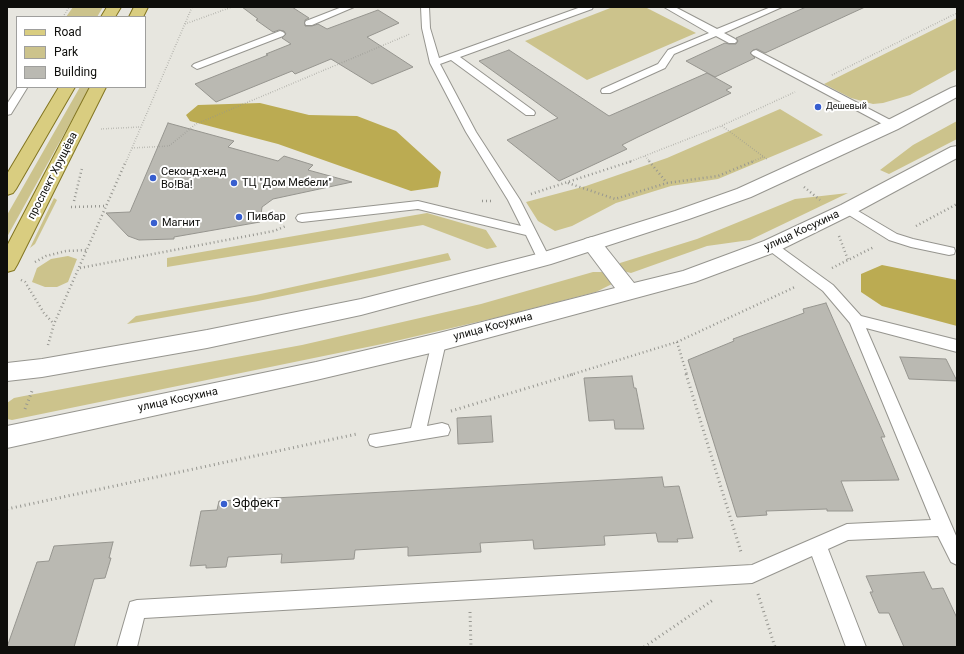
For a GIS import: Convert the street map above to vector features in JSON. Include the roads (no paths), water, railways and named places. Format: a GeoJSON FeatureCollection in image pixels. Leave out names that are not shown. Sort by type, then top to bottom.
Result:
{"type":"FeatureCollection","features":[{"type":"Feature","properties":{"kind":"main road"},"geometry":{"type":"LineString","coordinates":[[109,16],[114,7]]}},
{"type":"Feature","properties":{"kind":"main road"},"geometry":{"type":"LineString","coordinates":[[136,16],[141,7]]}},
{"type":"Feature","properties":{"kind":"main road"},"geometry":{"type":"LineString","coordinates":[[7,189],[65,88]]}},
{"type":"Feature","properties":{"kind":"main road","name":"проспект Хрущёва"},"geometry":{"type":"LineString","coordinates":[[7,265],[97,88]]}},
{"type":"Feature","properties":{"kind":"main road"},"geometry":{"type":"LineString","coordinates":[[7,372],[42,368],[207,339],[361,307],[544,259],[682,215],[744,193],[892,125],[957,91]]}},
{"type":"Feature","properties":{"kind":"main road","name":"улица Косухина"},"geometry":{"type":"LineString","coordinates":[[11,435],[316,371],[439,342],[688,277],[771,246],[848,209],[957,151]]}},
{"type":"Feature","properties":{"kind":"main road"},"geometry":{"type":"LineString","coordinates":[[592,244],[629,292]]}},
{"type":"Feature","properties":{"kind":"lane"},"geometry":{"type":"LineString","coordinates":[[309,23],[350,7]]}},
{"type":"Feature","properties":{"kind":"lane"},"geometry":{"type":"LineString","coordinates":[[425,7],[426,28],[435,63],[471,132],[514,200],[544,259]]}},
{"type":"Feature","properties":{"kind":"lane"},"geometry":{"type":"LineString","coordinates":[[435,63],[589,7]]}},
{"type":"Feature","properties":{"kind":"lane"},"geometry":{"type":"LineString","coordinates":[[668,7],[732,41]]}},
{"type":"Feature","properties":{"kind":"lane"},"geometry":{"type":"LineString","coordinates":[[606,90],[662,66],[672,52],[778,7]]}},
{"type":"Feature","properties":{"kind":"lane"},"geometry":{"type":"LineString","coordinates":[[197,66],[280,34]]}},
{"type":"Feature","properties":{"kind":"lane"},"geometry":{"type":"LineString","coordinates":[[756,53],[892,125]]}},
{"type":"Feature","properties":{"kind":"lane"},"geometry":{"type":"LineString","coordinates":[[453,57],[530,113]]}},
{"type":"Feature","properties":{"kind":"lane"},"geometry":{"type":"LineString","coordinates":[[7,112],[22,88]]}},
{"type":"Feature","properties":{"kind":"lane"},"geometry":{"type":"LineString","coordinates":[[302,218],[418,205],[529,232]]}},
{"type":"Feature","properties":{"kind":"lane"},"geometry":{"type":"LineString","coordinates":[[848,209],[893,237],[912,243],[949,251]]}},
{"type":"Feature","properties":{"kind":"lane"},"geometry":{"type":"LineString","coordinates":[[771,246],[828,288],[856,320],[943,528],[957,556]]}},
{"type":"Feature","properties":{"kind":"lane"},"geometry":{"type":"LineString","coordinates":[[856,320],[957,346]]}},
{"type":"Feature","properties":{"kind":"lane"},"geometry":{"type":"LineString","coordinates":[[419,427],[439,342]]}},
{"type":"Feature","properties":{"kind":"lane"},"geometry":{"type":"LineString","coordinates":[[376,440],[419,427],[442,430]]}},
{"type":"Feature","properties":{"kind":"lane"},"geometry":{"type":"LineString","coordinates":[[127,647],[137,609],[752,574],[847,532],[943,528]]}},
{"type":"Feature","properties":{"kind":"lane"},"geometry":{"type":"LineString","coordinates":[[817,546],[856,647]]}},
{"type":"Feature","properties":{"kind":"place","name":"Дешевый"},"geometry":{"type":"Point","coordinates":[818,107]}},
{"type":"Feature","properties":{"kind":"place","name":"Секонд-хенд Во!Ва!"},"geometry":{"type":"Point","coordinates":[153,178]}},
{"type":"Feature","properties":{"kind":"place","name":"ТЦ \"Дом Мебели\""},"geometry":{"type":"Point","coordinates":[234,183]}},
{"type":"Feature","properties":{"kind":"place","name":"Пивбар"},"geometry":{"type":"Point","coordinates":[239,217]}},
{"type":"Feature","properties":{"kind":"place","name":"Магнит"},"geometry":{"type":"Point","coordinates":[154,223]}},
{"type":"Feature","properties":{"kind":"place","name":"Эффект"},"geometry":{"type":"Point","coordinates":[224,504]}}]}
